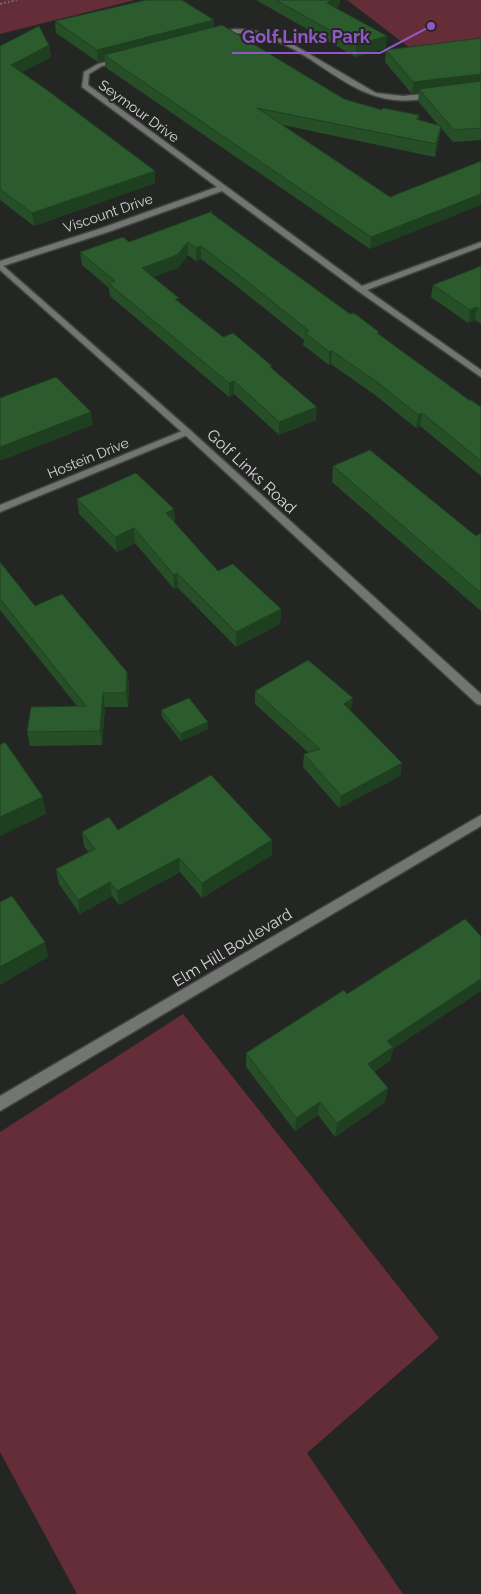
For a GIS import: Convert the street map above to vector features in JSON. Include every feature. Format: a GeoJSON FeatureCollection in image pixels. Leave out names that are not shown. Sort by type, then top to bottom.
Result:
{"type":"FeatureCollection","features":[{"type":"Feature","properties":{"kind":"street"},"geometry":{"type":"LineString","coordinates":[[211,36],[230,31],[253,32],[277,38],[366,92],[384,98],[412,98],[442,94]]}},
{"type":"Feature","properties":{"kind":"street","name":"Seymour Drive"},"geometry":{"type":"LineString","coordinates":[[128,58],[100,65],[86,73],[84,86],[361,289],[481,374]]}},
{"type":"Feature","properties":{"kind":"street","name":"Viscount Drive"},"geometry":{"type":"LineString","coordinates":[[0,265],[224,187]]}},
{"type":"Feature","properties":{"kind":"street"},"geometry":{"type":"LineString","coordinates":[[361,289],[481,244]]}},
{"type":"Feature","properties":{"kind":"street","name":"Golf Links Road"},"geometry":{"type":"LineString","coordinates":[[0,265],[187,432],[481,702]]}},
{"type":"Feature","properties":{"kind":"street","name":"Hostein Drive"},"geometry":{"type":"LineString","coordinates":[[0,509],[187,432]]}},
{"type":"Feature","properties":{"kind":"street","name":"Elm Hill Boulevard"},"geometry":{"type":"LineString","coordinates":[[0,1104],[481,820]]}},
{"type":"Feature","properties":{"kind":"path"},"geometry":{"type":"LineString","coordinates":[[0,4],[17,0]]}},
{"type":"Feature","properties":{"kind":"shaded area"},"geometry":{"type":"Polygon","coordinates":[[[0,0],[135,0],[0,34],[0,0]]]}},
{"type":"Feature","properties":{"kind":"shaded area"},"geometry":{"type":"Polygon","coordinates":[[[347,0],[481,0],[481,38],[410,48],[347,0]]]}},
{"type":"Feature","properties":{"kind":"shaded area"},"geometry":{"type":"Polygon","coordinates":[[[183,1014],[439,1338],[307,1453],[403,1594],[77,1594],[0,1452],[0,1132],[183,1014]]]}},
{"type":"Feature","properties":{"kind":"building"},"geometry":{"type":"Polygon","coordinates":[[[146,0],[182,0],[214,20],[97,50],[55,21],[146,0]]]}},
{"type":"Feature","properties":{"kind":"building"},"geometry":{"type":"Polygon","coordinates":[[[276,0],[331,0],[327,3],[387,36],[356,45],[276,0]]]}},
{"type":"Feature","properties":{"kind":"building"},"geometry":{"type":"Polygon","coordinates":[[[222,25],[344,99],[382,110],[383,108],[419,115],[416,119],[441,126],[436,144],[257,108],[390,197],[481,161],[481,194],[371,237],[104,55],[222,25]]]}},
{"type":"Feature","properties":{"kind":"building"},"geometry":{"type":"Polygon","coordinates":[[[39,26],[49,45],[11,65],[155,171],[32,213],[0,189],[0,46],[39,26]]]}},
{"type":"Feature","properties":{"kind":"building"},"geometry":{"type":"Polygon","coordinates":[[[481,38],[481,74],[413,82],[386,50],[481,38]]]}},
{"type":"Feature","properties":{"kind":"building"},"geometry":{"type":"Polygon","coordinates":[[[481,81],[481,128],[454,130],[419,89],[481,81]]]}},
{"type":"Feature","properties":{"kind":"building"},"geometry":{"type":"Polygon","coordinates":[[[213,211],[211,213],[350,314],[354,313],[379,332],[377,333],[481,407],[481,461],[422,413],[418,415],[377,382],[332,351],[329,352],[304,332],[309,331],[201,246],[196,248],[188,242],[177,255],[142,268],[179,298],[175,299],[223,337],[233,333],[317,407],[279,422],[234,381],[229,383],[109,284],[115,281],[80,252],[123,237],[129,242],[213,211]]]}},
{"type":"Feature","properties":{"kind":"building"},"geometry":{"type":"Polygon","coordinates":[[[481,266],[481,310],[477,307],[470,310],[433,285],[481,266]]]}},
{"type":"Feature","properties":{"kind":"building"},"geometry":{"type":"Polygon","coordinates":[[[56,377],[91,412],[0,447],[0,398],[56,377]]]}},
{"type":"Feature","properties":{"kind":"building"},"geometry":{"type":"Polygon","coordinates":[[[370,450],[476,536],[481,533],[481,593],[333,466],[370,450]]]}},
{"type":"Feature","properties":{"kind":"building"},"geometry":{"type":"Polygon","coordinates":[[[136,473],[174,509],[166,513],[218,571],[233,564],[281,609],[236,632],[177,573],[174,575],[134,528],[115,537],[77,499],[136,473]]]}},
{"type":"Feature","properties":{"kind":"building"},"geometry":{"type":"Polygon","coordinates":[[[0,562],[35,606],[62,594],[127,672],[126,693],[103,693],[100,731],[27,732],[31,707],[86,706],[0,599],[0,562]]]}},
{"type":"Feature","properties":{"kind":"building"},"geometry":{"type":"Polygon","coordinates":[[[308,660],[353,698],[344,704],[402,763],[341,796],[304,754],[320,749],[255,691],[308,660]]]}},
{"type":"Feature","properties":{"kind":"building"},"geometry":{"type":"Polygon","coordinates":[[[189,698],[208,722],[180,734],[161,710],[189,698]]]}},
{"type":"Feature","properties":{"kind":"building"},"geometry":{"type":"Polygon","coordinates":[[[5,742],[43,797],[0,817],[0,745],[5,742]]]}},
{"type":"Feature","properties":{"kind":"building"},"geometry":{"type":"Polygon","coordinates":[[[211,775],[272,840],[202,883],[179,858],[117,891],[110,882],[78,900],[56,869],[95,849],[82,832],[109,817],[118,830],[211,775]]]}},
{"type":"Feature","properties":{"kind":"building"},"geometry":{"type":"Polygon","coordinates":[[[12,896],[45,942],[0,967],[0,902],[12,896]]]}},
{"type":"Feature","properties":{"kind":"building"},"geometry":{"type":"Polygon","coordinates":[[[465,919],[481,936],[481,979],[387,1041],[393,1047],[368,1064],[388,1088],[337,1123],[320,1102],[296,1118],[246,1053],[344,990],[347,994],[465,919]]]}},
{"type":"Feature","properties":{"kind":"place","name":"Golf Links Park"},"geometry":{"type":"Point","coordinates":[431,26]}}]}
